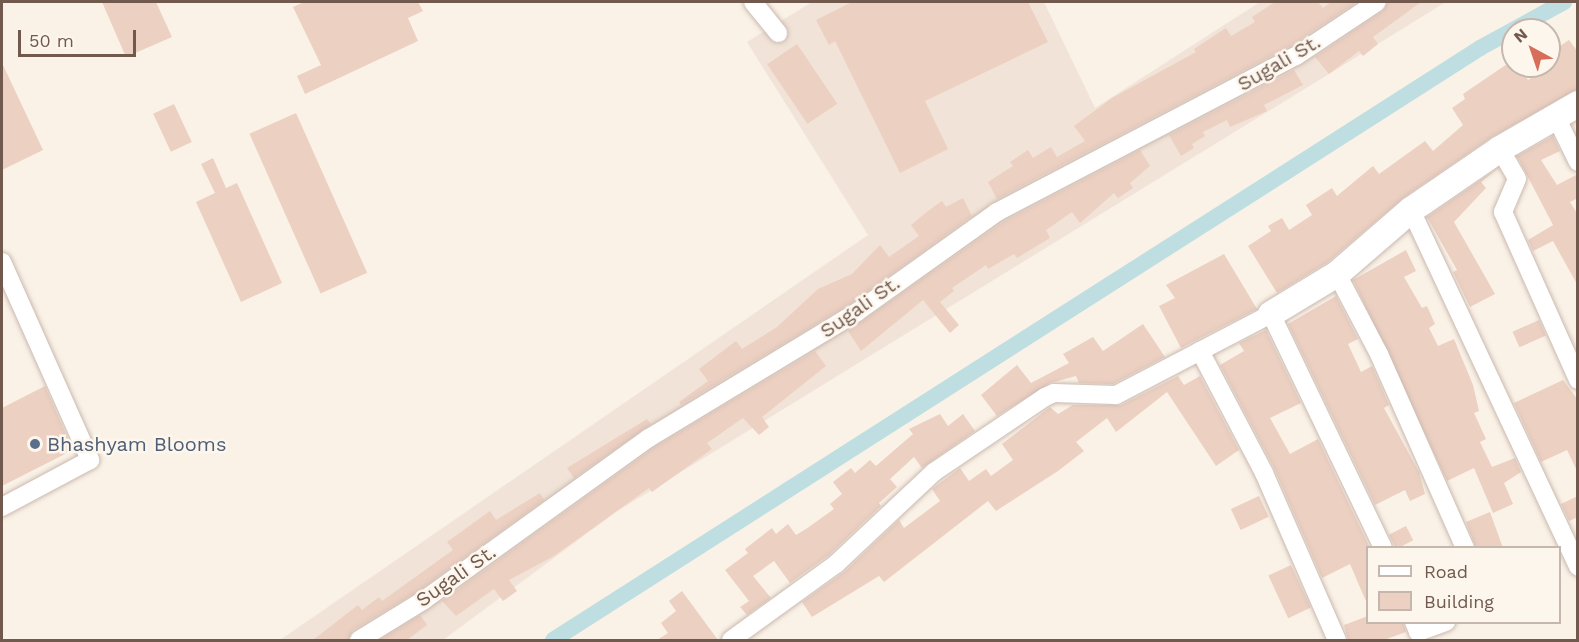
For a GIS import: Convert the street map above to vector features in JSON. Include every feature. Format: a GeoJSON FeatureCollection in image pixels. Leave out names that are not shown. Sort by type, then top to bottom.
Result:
{"type":"FeatureCollection","features":[{"type":"Feature","properties":{"kind":"street"},"geometry":{"type":"LineString","coordinates":[[753,2],[778,33]]}},
{"type":"Feature","properties":{"kind":"street","name":"Sugali St."},"geometry":{"type":"LineString","coordinates":[[359,640],[424,600],[650,438],[857,312],[997,212],[1296,56],[1377,2]]}},
{"type":"Feature","properties":{"kind":"street"},"geometry":{"type":"LineString","coordinates":[[730,640],[836,564],[934,472],[1045,397],[1054,393],[1116,394],[1271,314],[1337,274],[1411,210],[1500,148],[1566,109],[1578,162]]}},
{"type":"Feature","properties":{"kind":"street"},"geometry":{"type":"LineString","coordinates":[[1500,148],[1517,179],[1503,212],[1527,276],[1578,380]]}},
{"type":"Feature","properties":{"kind":"street"},"geometry":{"type":"LineString","coordinates":[[1411,210],[1578,567]]}},
{"type":"Feature","properties":{"kind":"street"},"geometry":{"type":"LineString","coordinates":[[2,262],[90,460],[2,507]]}},
{"type":"Feature","properties":{"kind":"street"},"geometry":{"type":"LineString","coordinates":[[1337,274],[1378,354],[1464,546]]}},
{"type":"Feature","properties":{"kind":"street"},"geometry":{"type":"LineString","coordinates":[[1271,314],[1382,546]]}},
{"type":"Feature","properties":{"kind":"street"},"geometry":{"type":"LineString","coordinates":[[1200,351],[1264,473],[1337,640]]}},
{"type":"Feature","properties":{"kind":"street"},"geometry":{"type":"LineString","coordinates":[[1415,624],[1418,632],[1440,624]]}},
{"type":"Feature","properties":{"kind":"shaded area"},"geometry":{"type":"Polygon","coordinates":[[[812,2],[1044,2],[1095,108],[1260,2],[1446,2],[616,512],[443,640],[280,640],[868,235],[747,42],[812,2]]]}},
{"type":"Feature","properties":{"kind":"building"},"geometry":{"type":"Polygon","coordinates":[[[102,2],[156,2],[172,37],[126,57],[102,2]]]}},
{"type":"Feature","properties":{"kind":"building"},"geometry":{"type":"Polygon","coordinates":[[[304,2],[418,2],[423,11],[408,18],[418,41],[305,94],[297,76],[321,65],[293,7],[304,2]]]}},
{"type":"Feature","properties":{"kind":"building"},"geometry":{"type":"Polygon","coordinates":[[[852,2],[1028,2],[1048,42],[925,101],[948,149],[900,173],[835,41],[829,45],[816,20],[852,2]]]}},
{"type":"Feature","properties":{"kind":"building"},"geometry":{"type":"Polygon","coordinates":[[[1275,2],[1318,2],[1323,8],[1331,2],[1357,2],[1290,46],[997,199],[988,182],[1013,166],[1010,162],[1028,150],[1033,158],[1051,147],[1057,157],[1085,141],[1074,126],[1112,98],[1196,52],[1194,49],[1226,28],[1231,36],[1255,22],[1252,17],[1275,2]]]}},
{"type":"Feature","properties":{"kind":"building"},"geometry":{"type":"Polygon","coordinates":[[[1388,2],[1421,2],[1373,37],[1378,44],[1363,56],[1359,51],[1329,74],[1315,57],[1383,11],[1388,2]]]}},
{"type":"Feature","properties":{"kind":"building"},"geometry":{"type":"Polygon","coordinates":[[[1569,40],[1578,52],[1578,89],[1492,137],[1403,198],[1328,262],[1277,293],[1248,246],[1271,231],[1268,226],[1282,218],[1289,230],[1312,215],[1306,205],[1332,188],[1337,196],[1373,166],[1379,174],[1425,141],[1433,151],[1463,125],[1452,108],[1465,99],[1463,94],[1501,68],[1501,78],[1526,78],[1528,80],[1531,78],[1561,78],[1561,45],[1569,40]]]}},
{"type":"Feature","properties":{"kind":"building"},"geometry":{"type":"Polygon","coordinates":[[[797,44],[837,104],[807,124],[767,64],[797,44]]]}},
{"type":"Feature","properties":{"kind":"building"},"geometry":{"type":"Polygon","coordinates":[[[2,63],[43,150],[2,170],[2,63]]]}},
{"type":"Feature","properties":{"kind":"building"},"geometry":{"type":"Polygon","coordinates":[[[1294,70],[1303,85],[1264,105],[1267,111],[1230,127],[1227,120],[1203,132],[1205,136],[1192,144],[1194,148],[1181,156],[1169,135],[1294,70]]]}},
{"type":"Feature","properties":{"kind":"building"},"geometry":{"type":"Polygon","coordinates":[[[174,104],[192,142],[171,152],[153,114],[174,104]]]}},
{"type":"Feature","properties":{"kind":"building"},"geometry":{"type":"Polygon","coordinates":[[[296,113],[367,273],[321,294],[249,134],[296,113]]]}},
{"type":"Feature","properties":{"kind":"building"},"geometry":{"type":"Polygon","coordinates":[[[1553,136],[1560,151],[1541,160],[1557,185],[1578,174],[1578,198],[1570,202],[1578,215],[1578,286],[1553,241],[1533,251],[1528,240],[1553,225],[1517,156],[1553,136]]]}},
{"type":"Feature","properties":{"kind":"building"},"geometry":{"type":"Polygon","coordinates":[[[1140,150],[1150,166],[1130,183],[1133,188],[1118,198],[1114,193],[1080,223],[1072,212],[1046,230],[1050,238],[1017,258],[1014,254],[988,269],[986,265],[952,288],[954,291],[940,302],[959,325],[950,333],[923,300],[861,351],[848,331],[1003,222],[1140,150]]]}},
{"type":"Feature","properties":{"kind":"building"},"geometry":{"type":"Polygon","coordinates":[[[213,158],[226,188],[237,183],[282,283],[241,302],[196,202],[215,193],[201,164],[213,158]]]}},
{"type":"Feature","properties":{"kind":"building"},"geometry":{"type":"Polygon","coordinates":[[[1498,168],[1481,182],[1486,188],[1454,222],[1495,294],[1470,307],[1453,272],[1457,270],[1427,217],[1498,168]]]}},
{"type":"Feature","properties":{"kind":"building"},"geometry":{"type":"Polygon","coordinates":[[[963,198],[972,216],[851,303],[681,405],[679,402],[708,381],[699,369],[736,341],[742,349],[777,327],[818,289],[852,274],[880,245],[889,257],[919,236],[911,225],[928,211],[942,201],[946,207],[963,198]]]}},
{"type":"Feature","properties":{"kind":"building"},"geometry":{"type":"Polygon","coordinates":[[[1406,250],[1416,271],[1404,277],[1422,308],[1427,306],[1435,324],[1429,328],[1438,346],[1454,339],[1473,385],[1479,411],[1474,413],[1486,439],[1480,442],[1492,467],[1515,458],[1521,472],[1504,483],[1513,504],[1493,513],[1474,468],[1447,481],[1353,280],[1406,250]]]}},
{"type":"Feature","properties":{"kind":"building"},"geometry":{"type":"Polygon","coordinates":[[[1224,254],[1257,309],[1181,348],[1159,306],[1175,298],[1166,285],[1224,254]]]}},
{"type":"Feature","properties":{"kind":"building"},"geometry":{"type":"Polygon","coordinates":[[[1336,296],[1358,339],[1348,344],[1361,372],[1372,366],[1389,405],[1384,408],[1419,472],[1425,494],[1410,501],[1405,490],[1375,505],[1288,324],[1336,296]]]}},
{"type":"Feature","properties":{"kind":"building"},"geometry":{"type":"Polygon","coordinates":[[[1539,320],[1546,336],[1519,347],[1513,332],[1539,320]]]}},
{"type":"Feature","properties":{"kind":"building"},"geometry":{"type":"Polygon","coordinates":[[[1143,324],[1165,357],[1113,384],[1079,383],[1076,376],[1050,383],[997,416],[981,395],[1017,365],[1031,383],[1069,363],[1063,354],[1093,337],[1103,351],[1143,324]]]}},
{"type":"Feature","properties":{"kind":"building"},"geometry":{"type":"Polygon","coordinates":[[[1266,330],[1301,403],[1270,418],[1290,454],[1318,439],[1369,546],[1366,546],[1366,601],[1350,564],[1322,578],[1274,468],[1220,365],[1244,351],[1239,343],[1266,330]]]}},
{"type":"Feature","properties":{"kind":"building"},"geometry":{"type":"Polygon","coordinates":[[[815,351],[826,366],[762,417],[769,427],[759,435],[743,418],[707,443],[712,449],[652,492],[649,488],[554,556],[509,580],[517,591],[503,601],[494,589],[456,616],[442,601],[655,447],[815,351]]]}},
{"type":"Feature","properties":{"kind":"building"},"geometry":{"type":"Polygon","coordinates":[[[1178,376],[1184,385],[1200,376],[1239,450],[1216,466],[1167,392],[1116,432],[1107,418],[1076,442],[1084,451],[1058,471],[996,511],[988,501],[884,582],[879,576],[812,617],[802,602],[844,572],[899,520],[904,528],[940,501],[932,489],[960,468],[969,481],[986,469],[991,476],[1013,460],[1002,444],[1050,407],[1058,414],[1073,405],[1121,405],[1178,376]]]}},
{"type":"Feature","properties":{"kind":"building"},"geometry":{"type":"Polygon","coordinates":[[[1563,380],[1578,400],[1578,473],[1567,450],[1541,462],[1514,403],[1563,380]]]}},
{"type":"Feature","properties":{"kind":"building"},"geometry":{"type":"Polygon","coordinates":[[[45,386],[73,450],[2,486],[2,408],[45,386]]]}},
{"type":"Feature","properties":{"kind":"building"},"geometry":{"type":"Polygon","coordinates":[[[940,414],[948,426],[963,414],[975,431],[922,468],[914,457],[890,479],[897,487],[879,503],[881,506],[829,555],[790,583],[774,561],[753,576],[771,598],[747,615],[740,607],[749,601],[725,570],[748,553],[745,549],[772,528],[776,534],[788,524],[796,535],[806,529],[834,509],[830,504],[842,494],[833,482],[851,468],[855,473],[870,460],[876,466],[913,434],[909,429],[940,414]]]}},
{"type":"Feature","properties":{"kind":"building"},"geometry":{"type":"Polygon","coordinates":[[[647,419],[651,424],[574,478],[567,468],[647,419]]]}},
{"type":"Feature","properties":{"kind":"building"},"geometry":{"type":"Polygon","coordinates":[[[540,493],[544,500],[418,591],[353,630],[348,640],[313,640],[358,605],[362,610],[379,597],[382,601],[453,550],[447,542],[490,511],[496,520],[540,493]]]}},
{"type":"Feature","properties":{"kind":"building"},"geometry":{"type":"Polygon","coordinates":[[[1259,496],[1269,517],[1241,530],[1231,509],[1259,496]]]}},
{"type":"Feature","properties":{"kind":"building"},"geometry":{"type":"Polygon","coordinates":[[[1578,496],[1578,517],[1569,521],[1561,504],[1578,496]]]}},
{"type":"Feature","properties":{"kind":"building"},"geometry":{"type":"Polygon","coordinates":[[[1490,512],[1502,546],[1475,546],[1466,522],[1490,512]]]}},
{"type":"Feature","properties":{"kind":"building"},"geometry":{"type":"Polygon","coordinates":[[[1406,526],[1413,540],[1402,546],[1395,546],[1389,535],[1406,526]]]}},
{"type":"Feature","properties":{"kind":"building"},"geometry":{"type":"Polygon","coordinates":[[[1291,565],[1311,608],[1288,618],[1268,576],[1291,565]]]}},
{"type":"Feature","properties":{"kind":"building"},"geometry":{"type":"Polygon","coordinates":[[[682,591],[718,640],[657,640],[668,633],[661,623],[676,611],[669,601],[682,591]]]}},
{"type":"Feature","properties":{"kind":"building"},"geometry":{"type":"Polygon","coordinates":[[[420,615],[427,625],[407,640],[380,640],[420,615]]]}},
{"type":"Feature","properties":{"kind":"building"},"geometry":{"type":"Polygon","coordinates":[[[1366,617],[1366,624],[1404,624],[1406,632],[1384,640],[1348,640],[1344,625],[1366,617]]]}},
{"type":"Feature","properties":{"kind":"waterway"},"geometry":{"type":"LineString","coordinates":[[553,640],[1480,48],[1564,2]]}},
{"type":"Feature","properties":{"kind":"place","name":"Bhashyam Blooms"},"geometry":{"type":"Point","coordinates":[35,444]}}]}
